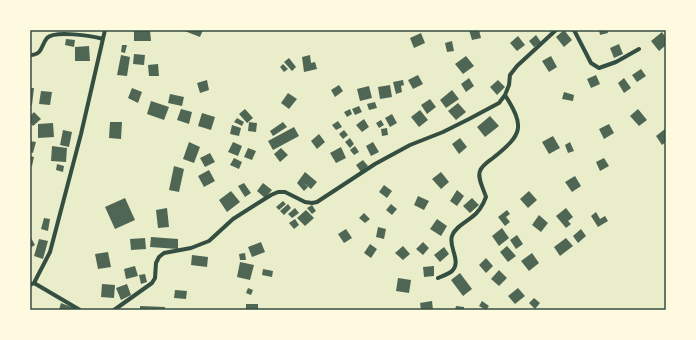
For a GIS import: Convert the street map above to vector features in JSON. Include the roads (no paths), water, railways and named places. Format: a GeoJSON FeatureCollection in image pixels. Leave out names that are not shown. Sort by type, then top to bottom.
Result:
{"type":"FeatureCollection","features":[{"type":"Feature","properties":{"kind":"street"},"geometry":{"type":"LineString","coordinates":[[80,310],[32,284],[50,252],[81,134],[105,30]]}},
{"type":"Feature","properties":{"kind":"street"},"geometry":{"type":"LineString","coordinates":[[114,310],[152,283],[155,278],[156,263],[159,257],[164,253],[191,248],[209,241],[233,219],[271,195],[278,192],[285,192],[305,202],[317,202],[375,164],[410,145],[443,132],[499,103],[509,84],[510,74],[556,30]]}},
{"type":"Feature","properties":{"kind":"street"},"geometry":{"type":"LineString","coordinates":[[574,30],[592,63],[599,68],[616,62],[639,49]]}},
{"type":"Feature","properties":{"kind":"street"},"geometry":{"type":"LineString","coordinates":[[30,55],[34,55],[42,49],[46,38],[52,35],[94,36],[103,39]]}},
{"type":"Feature","properties":{"kind":"street"},"geometry":{"type":"LineString","coordinates":[[438,278],[452,271],[456,265],[455,255],[451,247],[452,235],[462,224],[482,207],[486,197],[479,176],[482,167],[506,148],[514,140],[518,132],[519,123],[505,94]]}}]}
